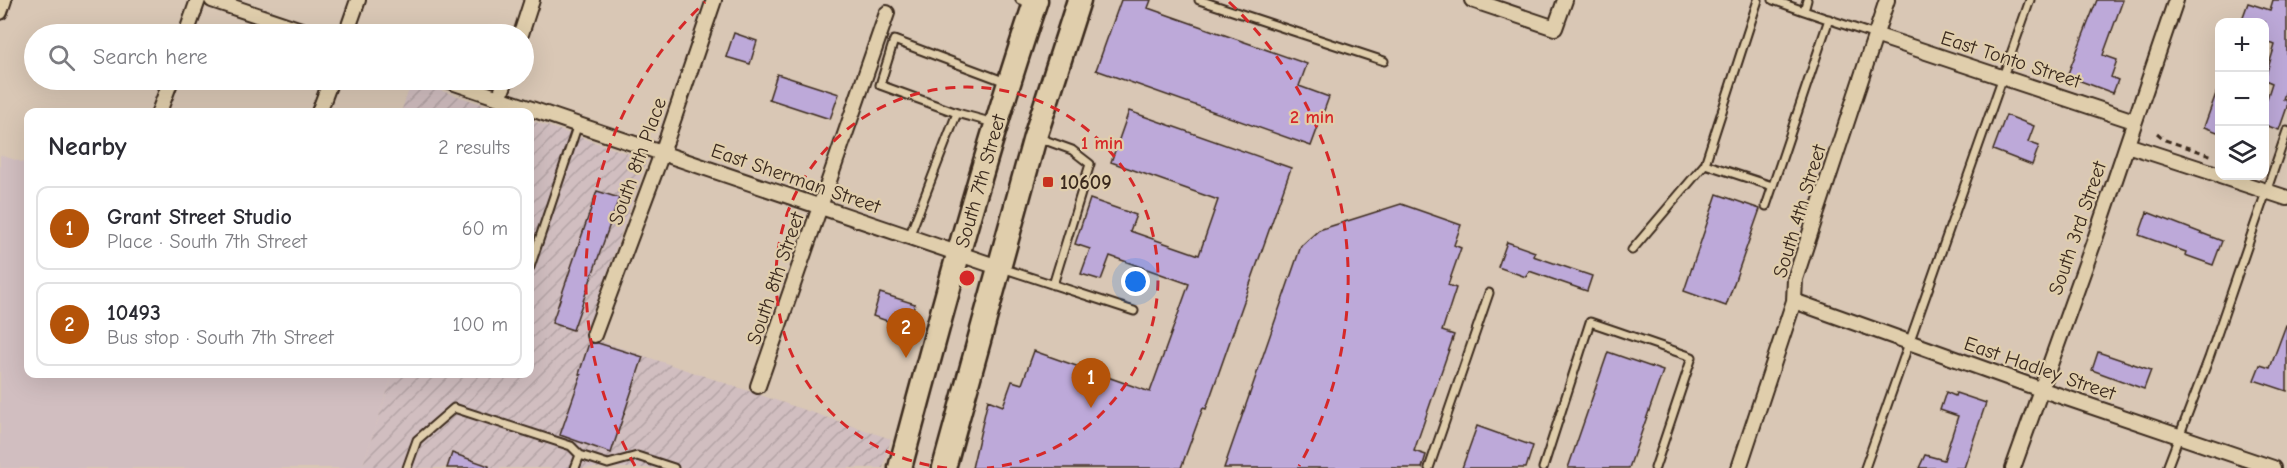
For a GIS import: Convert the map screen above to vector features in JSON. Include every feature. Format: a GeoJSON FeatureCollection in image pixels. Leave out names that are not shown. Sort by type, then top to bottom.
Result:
{"type":"FeatureCollection","features":[{"type":"Feature","properties":{"kind":"main road","name":"South 7th Street"},"geometry":{"type":"LineString","coordinates":[[944,468],[1035,137],[1079,0]]}},
{"type":"Feature","properties":{"kind":"main road","name":"South 7th Street"},"geometry":{"type":"LineString","coordinates":[[900,468],[958,254],[1009,84],[1030,2]]}},
{"type":"Feature","properties":{"kind":"street"},"geometry":{"type":"LineString","coordinates":[[0,12],[4,0]]}},
{"type":"Feature","properties":{"kind":"street"},"geometry":{"type":"LineString","coordinates":[[190,24],[198,0]]}},
{"type":"Feature","properties":{"kind":"street"},"geometry":{"type":"LineString","coordinates":[[212,0],[283,24]]}},
{"type":"Feature","properties":{"kind":"street"},"geometry":{"type":"LineString","coordinates":[[350,24],[358,0]]}},
{"type":"Feature","properties":{"kind":"street"},"geometry":{"type":"LineString","coordinates":[[524,24],[532,0]]}},
{"type":"Feature","properties":{"kind":"street","name":"South 8th Place"},"geometry":{"type":"LineString","coordinates":[[594,335],[662,153],[714,0]]}},
{"type":"Feature","properties":{"kind":"street"},"geometry":{"type":"LineString","coordinates":[[1472,0],[1555,28],[1565,0]]}},
{"type":"Feature","properties":{"kind":"street","name":"South 4th Street"},"geometry":{"type":"LineString","coordinates":[[1739,468],[1794,301],[1795,279],[1887,0]]}},
{"type":"Feature","properties":{"kind":"street","name":"South 3rd Street"},"geometry":{"type":"LineString","coordinates":[[2013,468],[2176,0]]}},
{"type":"Feature","properties":{"kind":"street","name":"South 8th Street"},"geometry":{"type":"LineString","coordinates":[[758,386],[887,13]]}},
{"type":"Feature","properties":{"kind":"street","name":"East Tonto Street"},"geometry":{"type":"LineString","coordinates":[[1875,35],[2134,120]]}},
{"type":"Feature","properties":{"kind":"street"},"geometry":{"type":"LineString","coordinates":[[160,108],[167,90]]}},
{"type":"Feature","properties":{"kind":"street"},"geometry":{"type":"LineString","coordinates":[[320,108],[327,90]]}},
{"type":"Feature","properties":{"kind":"street","name":"East Sherman Street"},"geometry":{"type":"LineString","coordinates":[[476,90],[530,108]]}},
{"type":"Feature","properties":{"kind":"street"},"geometry":{"type":"LineString","coordinates":[[500,98],[503,90]]}},
{"type":"Feature","properties":{"kind":"street","name":"East Sherman Street"},"geometry":{"type":"LineString","coordinates":[[534,109],[998,267]]}},
{"type":"Feature","properties":{"kind":"street"},"geometry":{"type":"LineString","coordinates":[[2127,145],[2215,174]]}},
{"type":"Feature","properties":{"kind":"street"},"geometry":{"type":"LineString","coordinates":[[2233,180],[2287,198]]}},
{"type":"Feature","properties":{"kind":"street","name":"East Hadley Street"},"geometry":{"type":"LineString","coordinates":[[1794,301],[2040,389],[2273,468]]}},
{"type":"Feature","properties":{"kind":"lane"},"geometry":{"type":"LineString","coordinates":[[1199,0],[1384,61]]}},
{"type":"Feature","properties":{"kind":"lane"},"geometry":{"type":"LineString","coordinates":[[1632,250],[1706,164],[1758,0]]}},
{"type":"Feature","properties":{"kind":"lane"},"geometry":{"type":"LineString","coordinates":[[1773,0],[1875,35]]}},
{"type":"Feature","properties":{"kind":"lane"},"geometry":{"type":"LineString","coordinates":[[1804,10],[1807,0]]}},
{"type":"Feature","properties":{"kind":"lane"},"geometry":{"type":"LineString","coordinates":[[1865,468],[2030,0]]}},
{"type":"Feature","properties":{"kind":"lane"},"geometry":{"type":"LineString","coordinates":[[1766,206],[1829,19]]}},
{"type":"Feature","properties":{"kind":"lane"},"geometry":{"type":"LineString","coordinates":[[996,124],[957,113],[880,85],[894,40],[1009,84]]}},
{"type":"Feature","properties":{"kind":"lane"},"geometry":{"type":"LineString","coordinates":[[909,237],[957,113]]}},
{"type":"Feature","properties":{"kind":"lane"},"geometry":{"type":"LineString","coordinates":[[534,255],[578,124]]}},
{"type":"Feature","properties":{"kind":"lane"},"geometry":{"type":"LineString","coordinates":[[2167,468],[2209,358],[2287,131]]}},
{"type":"Feature","properties":{"kind":"lane"},"geometry":{"type":"LineString","coordinates":[[1035,137],[1072,150],[1090,164],[1053,285]]}},
{"type":"Feature","properties":{"kind":"lane"},"geometry":{"type":"LineString","coordinates":[[1706,164],[1772,186]]}},
{"type":"Feature","properties":{"kind":"lane","name":"East Sherman Street"},"geometry":{"type":"LineString","coordinates":[[998,267],[1134,311]]}},
{"type":"Feature","properties":{"kind":"lane"},"geometry":{"type":"LineString","coordinates":[[1429,468],[1489,293]]}},
{"type":"Feature","properties":{"kind":"lane"},"geometry":{"type":"LineString","coordinates":[[1543,468],[1590,322],[1692,357],[1654,468]]}},
{"type":"Feature","properties":{"kind":"lane"},"geometry":{"type":"LineString","coordinates":[[407,468],[417,440],[454,408],[571,446],[580,455],[608,464],[637,456],[674,468]]}},
{"type":"Feature","properties":{"kind":"lane"},"geometry":{"type":"LineString","coordinates":[[575,468],[580,455]]}},
{"type":"Feature","properties":{"kind":"path"},"geometry":{"type":"LineString","coordinates":[[2157,133],[2165,140],[2215,156]]}},
{"type":"Feature","properties":{"kind":"shaded area"},"geometry":{"type":"Polygon","coordinates":[[[409,90],[439,90],[494,108],[402,108],[409,90]]]}},
{"type":"Feature","properties":{"kind":"shaded area"},"geometry":{"type":"Polygon","coordinates":[[[534,121],[647,160],[585,336],[891,439],[883,468],[362,468],[392,378],[534,378],[534,121]]]}},
{"type":"Feature","properties":{"kind":"shaded area"},"geometry":{"type":"Polygon","coordinates":[[[0,155],[24,163],[24,378],[392,378],[362,468],[0,468],[0,155]]]}},
{"type":"Feature","properties":{"kind":"building"},"geometry":{"type":"Polygon","coordinates":[[[1121,0],[1151,0],[1148,8],[1307,64],[1299,86],[1329,97],[1311,146],[1096,70],[1121,0]]]}},
{"type":"Feature","properties":{"kind":"building"},"geometry":{"type":"Polygon","coordinates":[[[2097,0],[2123,0],[2103,55],[2117,60],[2111,77],[2118,80],[2113,93],[2067,76],[2097,0]]]}},
{"type":"Feature","properties":{"kind":"building"},"geometry":{"type":"Polygon","coordinates":[[[2273,0],[2287,0],[2287,87],[2283,99],[2287,101],[2287,107],[2279,130],[2269,126],[2269,92],[2272,83],[2269,82],[2269,65],[2275,45],[2269,43],[2269,18],[2242,18],[2248,3],[2270,10],[2273,0]]]}},
{"type":"Feature","properties":{"kind":"building"},"geometry":{"type":"Polygon","coordinates":[[[734,33],[757,41],[750,64],[726,57],[734,33]]]}},
{"type":"Feature","properties":{"kind":"building"},"geometry":{"type":"Polygon","coordinates":[[[777,74],[839,94],[830,119],[769,99],[777,74]]]}},
{"type":"Feature","properties":{"kind":"building"},"geometry":{"type":"Polygon","coordinates":[[[2215,96],[2215,131],[2204,127],[2215,96]]]}},
{"type":"Feature","properties":{"kind":"building"},"geometry":{"type":"Polygon","coordinates":[[[1129,111],[1291,168],[1206,409],[1203,408],[1181,468],[972,468],[988,400],[1003,406],[1012,381],[1022,384],[1034,351],[1150,392],[1189,284],[1110,256],[1101,280],[1081,274],[1090,249],[1075,244],[1090,199],[1136,215],[1130,231],[1199,255],[1218,200],[1111,162],[1129,111]]]}},
{"type":"Feature","properties":{"kind":"building"},"geometry":{"type":"Polygon","coordinates":[[[2006,115],[2034,126],[2028,142],[2039,146],[2032,165],[1993,150],[2006,115]]]}},
{"type":"Feature","properties":{"kind":"building"},"geometry":{"type":"Polygon","coordinates":[[[597,191],[619,198],[573,330],[552,323],[597,191]]]}},
{"type":"Feature","properties":{"kind":"building"},"geometry":{"type":"Polygon","coordinates":[[[1717,194],[1760,209],[1726,306],[1684,291],[1717,194]]]}},
{"type":"Feature","properties":{"kind":"building"},"geometry":{"type":"Polygon","coordinates":[[[1401,204],[1461,225],[1454,245],[1461,248],[1448,285],[1456,288],[1442,331],[1454,335],[1414,451],[1426,455],[1422,468],[1224,468],[1301,246],[1319,230],[1401,204]]]}},
{"type":"Feature","properties":{"kind":"building"},"geometry":{"type":"Polygon","coordinates":[[[2147,212],[2222,241],[2213,265],[2185,255],[2186,252],[2139,235],[2147,212]]]}},
{"type":"Feature","properties":{"kind":"building"},"geometry":{"type":"Polygon","coordinates":[[[1507,242],[1535,252],[1533,256],[1592,276],[1587,291],[1529,271],[1526,277],[1498,267],[1507,242]]]}},
{"type":"Feature","properties":{"kind":"building"},"geometry":{"type":"Polygon","coordinates":[[[880,293],[915,304],[907,328],[873,316],[880,293]]]}},
{"type":"Feature","properties":{"kind":"building"},"geometry":{"type":"Polygon","coordinates":[[[2286,325],[2287,391],[2254,380],[2260,365],[2270,368],[2286,325]]]}},
{"type":"Feature","properties":{"kind":"building"},"geometry":{"type":"Polygon","coordinates":[[[589,343],[598,343],[643,357],[611,453],[560,435],[581,375],[579,374],[589,343]]]}},
{"type":"Feature","properties":{"kind":"building"},"geometry":{"type":"Polygon","coordinates":[[[1608,352],[1663,371],[1629,468],[1568,468],[1608,352]]]}},
{"type":"Feature","properties":{"kind":"building"},"geometry":{"type":"Polygon","coordinates":[[[2098,352],[2151,370],[2144,389],[2092,370],[2098,352]]]}},
{"type":"Feature","properties":{"kind":"building"},"geometry":{"type":"Polygon","coordinates":[[[1946,392],[1986,403],[1964,468],[1919,468],[1925,455],[1944,460],[1958,416],[1940,410],[1946,392]]]}},
{"type":"Feature","properties":{"kind":"building"},"geometry":{"type":"Polygon","coordinates":[[[1477,426],[1533,446],[1526,468],[1462,468],[1477,426]]]}},
{"type":"Feature","properties":{"kind":"building"},"geometry":{"type":"Polygon","coordinates":[[[452,453],[489,466],[489,468],[447,468],[452,453]]]}},
{"type":"Feature","properties":{"kind":"place","name":"10609"},"geometry":{"type":"Point","coordinates":[1048,182]}},
{"type":"Feature","properties":{"kind":"place","name":"10493"},"geometry":{"type":"Point","coordinates":[906,358]}},
{"type":"Feature","properties":{"kind":"place","name":"Grant Street Studio"},"geometry":{"type":"Point","coordinates":[1091,408]}}]}
